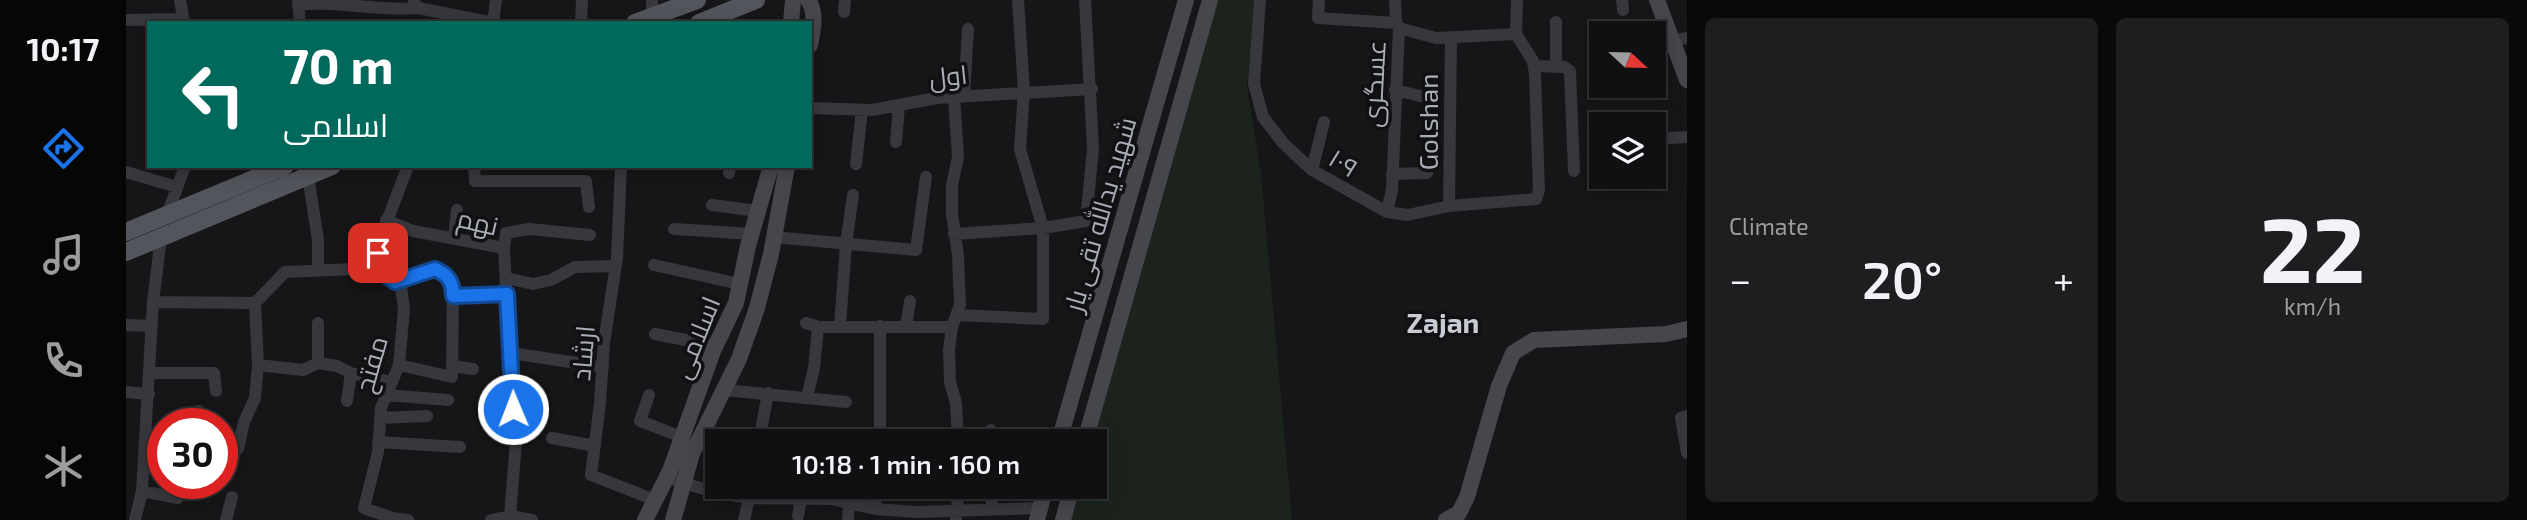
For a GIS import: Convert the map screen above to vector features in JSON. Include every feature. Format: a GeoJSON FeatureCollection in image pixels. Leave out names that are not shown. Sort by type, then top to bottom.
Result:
{"type":"FeatureCollection","features":[{"type":"Feature","properties":{"kind":"main road"},"geometry":{"type":"LineString","coordinates":[[646,13],[697,0]]}},
{"type":"Feature","properties":{"kind":"main road"},"geometry":{"type":"LineString","coordinates":[[704,21],[756,0]]}},
{"type":"Feature","properties":{"kind":"main road"},"geometry":{"type":"LineString","coordinates":[[126,232],[280,168]]}},
{"type":"Feature","properties":{"kind":"main road"},"geometry":{"type":"LineString","coordinates":[[126,252],[327,168]]}},
{"type":"Feature","properties":{"kind":"street"},"geometry":{"type":"LineString","coordinates":[[126,20],[183,21],[180,0]]}},
{"type":"Feature","properties":{"kind":"street"},"geometry":{"type":"LineString","coordinates":[[490,21],[496,0]]}},
{"type":"Feature","properties":{"kind":"street"},"geometry":{"type":"LineString","coordinates":[[581,21],[582,0]]}},
{"type":"Feature","properties":{"kind":"street"},"geometry":{"type":"LineString","coordinates":[[791,21],[793,0]]}},
{"type":"Feature","properties":{"kind":"street"},"geometry":{"type":"LineString","coordinates":[[808,0],[813,6],[812,36]]}},
{"type":"Feature","properties":{"kind":"street"},"geometry":{"type":"LineString","coordinates":[[807,397],[814,368],[812,325],[906,327],[955,321],[1043,319],[1043,228],[1020,149],[1024,92],[1018,0]]}},
{"type":"Feature","properties":{"kind":"street"},"geometry":{"type":"LineString","coordinates":[[954,234],[1043,228],[1086,221],[1093,148],[1086,0]]}},
{"type":"Feature","properties":{"kind":"street","name":"شهید یدالله تقی یار"},"geometry":{"type":"LineString","coordinates":[[1062,429],[1186,0]]}},
{"type":"Feature","properties":{"kind":"street","name":"شهید یدالله تقی یار"},"geometry":{"type":"LineString","coordinates":[[1088,429],[1210,0]]}},
{"type":"Feature","properties":{"kind":"street","name":"۱۰۹"},"geometry":{"type":"LineString","coordinates":[[1260,0],[1254,84],[1263,117],[1283,144],[1312,170],[1387,212],[1408,215],[1449,206],[1536,199],[1539,190],[1534,66]]}},
{"type":"Feature","properties":{"kind":"street"},"geometry":{"type":"LineString","coordinates":[[1320,0],[1318,18],[1397,25],[1436,38],[1516,34]]}},
{"type":"Feature","properties":{"kind":"street","name":"عسگری"},"geometry":{"type":"LineString","coordinates":[[1387,212],[1392,174],[1397,25],[1395,0]]}},
{"type":"Feature","properties":{"kind":"street"},"geometry":{"type":"LineString","coordinates":[[1517,0],[1516,34],[1534,66],[1564,67],[1570,71],[1574,171]]}},
{"type":"Feature","properties":{"kind":"street"},"geometry":{"type":"LineString","coordinates":[[1657,0],[1687,80]]}},
{"type":"Feature","properties":{"kind":"street"},"geometry":{"type":"LineString","coordinates":[[300,21],[298,2],[353,4],[393,10],[415,4],[486,21]]}},
{"type":"Feature","properties":{"kind":"street"},"geometry":{"type":"LineString","coordinates":[[1556,22],[1556,67]]}},
{"type":"Feature","properties":{"kind":"street"},"geometry":{"type":"LineString","coordinates":[[957,429],[956,403],[950,382],[950,350],[960,305],[960,279],[951,214],[952,185],[958,157],[959,96],[968,29]]}},
{"type":"Feature","properties":{"kind":"street","name":"Golshan"},"geometry":{"type":"LineString","coordinates":[[1449,206],[1451,38]]}},
{"type":"Feature","properties":{"kind":"street","name":"اول"},"geometry":{"type":"LineString","coordinates":[[812,108],[862,110],[959,96],[1092,89]]}},
{"type":"Feature","properties":{"kind":"street"},"geometry":{"type":"LineString","coordinates":[[1395,90],[1420,96]]}},
{"type":"Feature","properties":{"kind":"street"},"geometry":{"type":"LineString","coordinates":[[896,142],[899,105]]}},
{"type":"Feature","properties":{"kind":"street"},"geometry":{"type":"LineString","coordinates":[[856,164],[862,110]]}},
{"type":"Feature","properties":{"kind":"street"},"geometry":{"type":"LineString","coordinates":[[1312,170],[1324,121]]}},
{"type":"Feature","properties":{"kind":"street"},"geometry":{"type":"LineString","coordinates":[[1666,138],[1687,136]]}},
{"type":"Feature","properties":{"kind":"street"},"geometry":{"type":"LineString","coordinates":[[167,215],[184,168]]}},
{"type":"Feature","properties":{"kind":"street"},"geometry":{"type":"LineString","coordinates":[[376,268],[380,237],[407,168]]}},
{"type":"Feature","properties":{"kind":"street"},"geometry":{"type":"LineString","coordinates":[[474,168],[475,181],[586,180],[589,207]]}},
{"type":"Feature","properties":{"kind":"street","name":"ارشاد"},"geometry":{"type":"LineString","coordinates":[[621,168],[615,266],[591,475],[655,500]]}},
{"type":"Feature","properties":{"kind":"street","name":"اسلامی"},"geometry":{"type":"LineString","coordinates":[[645,520],[666,479],[716,346],[736,303],[770,168]]}},
{"type":"Feature","properties":{"kind":"street","name":"اسلامی"},"geometry":{"type":"LineString","coordinates":[[673,520],[692,454],[739,359],[757,308],[787,168]]}},
{"type":"Feature","properties":{"kind":"street"},"geometry":{"type":"LineString","coordinates":[[126,172],[177,187]]}},
{"type":"Feature","properties":{"kind":"street"},"geometry":{"type":"LineString","coordinates":[[1392,174],[1427,173]]}},
{"type":"Feature","properties":{"kind":"street"},"geometry":{"type":"LineString","coordinates":[[308,176],[318,240],[318,271]]}},
{"type":"Feature","properties":{"kind":"street"},"geometry":{"type":"LineString","coordinates":[[774,237],[916,250],[926,177]]}},
{"type":"Feature","properties":{"kind":"street"},"geometry":{"type":"LineString","coordinates":[[840,326],[846,244],[853,195]]}},
{"type":"Feature","properties":{"kind":"street"},"geometry":{"type":"LineString","coordinates":[[712,205],[758,211]]}},
{"type":"Feature","properties":{"kind":"street"},"geometry":{"type":"LineString","coordinates":[[454,238],[457,210]]}},
{"type":"Feature","properties":{"kind":"street","name":"نهم"},"geometry":{"type":"LineString","coordinates":[[386,220],[412,231],[504,248],[513,409],[517,428],[510,516]]}},
{"type":"Feature","properties":{"kind":"street"},"geometry":{"type":"LineString","coordinates":[[504,248],[506,233],[529,229],[590,235]]}},
{"type":"Feature","properties":{"kind":"street"},"geometry":{"type":"LineString","coordinates":[[674,229],[752,233]]}},
{"type":"Feature","properties":{"kind":"street"},"geometry":{"type":"LineString","coordinates":[[135,520],[142,491],[153,302],[161,237]]}},
{"type":"Feature","properties":{"kind":"street"},"geometry":{"type":"LineString","coordinates":[[654,265],[740,284]]}},
{"type":"Feature","properties":{"kind":"street"},"geometry":{"type":"LineString","coordinates":[[506,278],[533,284],[551,280],[575,267],[615,266]]}},
{"type":"Feature","properties":{"kind":"street"},"geometry":{"type":"LineString","coordinates":[[153,302],[255,303],[285,272],[376,268],[395,282],[435,269],[447,275],[453,287],[452,377],[399,365]]}},
{"type":"Feature","properties":{"kind":"street","name":"مفتح"},"geometry":{"type":"LineString","coordinates":[[395,282],[401,286],[404,309],[399,365],[386,395],[380,418],[378,442],[364,508],[392,518],[408,520]]}},
{"type":"Feature","properties":{"kind":"street"},"geometry":{"type":"LineString","coordinates":[[453,296],[507,294]]}},
{"type":"Feature","properties":{"kind":"street"},"geometry":{"type":"LineString","coordinates":[[906,327],[909,301]]}},
{"type":"Feature","properties":{"kind":"street"},"geometry":{"type":"LineString","coordinates":[[238,449],[244,422],[255,398],[258,365],[255,303]]}},
{"type":"Feature","properties":{"kind":"street"},"geometry":{"type":"LineString","coordinates":[[318,323],[318,363]]}},
{"type":"Feature","properties":{"kind":"street"},"geometry":{"type":"LineString","coordinates":[[126,325],[152,326]]}},
{"type":"Feature","properties":{"kind":"street"},"geometry":{"type":"LineString","coordinates":[[880,326],[880,429]]}},
{"type":"Feature","properties":{"kind":"street"},"geometry":{"type":"LineString","coordinates":[[1446,520],[1459,513],[1467,496],[1499,386],[1513,353],[1534,340],[1666,334],[1687,328]]}},
{"type":"Feature","properties":{"kind":"street"},"geometry":{"type":"LineString","coordinates":[[654,334],[716,346]]}},
{"type":"Feature","properties":{"kind":"street"},"geometry":{"type":"LineString","coordinates":[[511,353],[603,368]]}},
{"type":"Feature","properties":{"kind":"street"},"geometry":{"type":"LineString","coordinates":[[258,365],[303,370],[318,363],[391,382]]}},
{"type":"Feature","properties":{"kind":"street"},"geometry":{"type":"LineString","coordinates":[[452,366],[473,369]]}},
{"type":"Feature","properties":{"kind":"street"},"geometry":{"type":"LineString","coordinates":[[150,373],[214,373],[216,391]]}},
{"type":"Feature","properties":{"kind":"street"},"geometry":{"type":"LineString","coordinates":[[346,401],[351,373]]}},
{"type":"Feature","properties":{"kind":"street"},"geometry":{"type":"LineString","coordinates":[[725,390],[846,402]]}},
{"type":"Feature","properties":{"kind":"street"},"geometry":{"type":"LineString","coordinates":[[126,392],[149,394]]}},
{"type":"Feature","properties":{"kind":"street"},"geometry":{"type":"LineString","coordinates":[[761,429],[768,393]]}},
{"type":"Feature","properties":{"kind":"street"},"geometry":{"type":"LineString","coordinates":[[386,395],[448,400]]}},
{"type":"Feature","properties":{"kind":"street"},"geometry":{"type":"LineString","coordinates":[[649,395],[640,422],[682,437]]}},
{"type":"Feature","properties":{"kind":"street"},"geometry":{"type":"LineString","coordinates":[[380,418],[427,416]]}},
{"type":"Feature","properties":{"kind":"street"},"geometry":{"type":"LineString","coordinates":[[1687,416],[1681,418],[1687,453]]}},
{"type":"Feature","properties":{"kind":"street"},"geometry":{"type":"LineString","coordinates":[[552,438],[595,446]]}},
{"type":"Feature","properties":{"kind":"street"},"geometry":{"type":"LineString","coordinates":[[378,442],[460,447]]}},
{"type":"Feature","properties":{"kind":"street"},"geometry":{"type":"LineString","coordinates":[[666,479],[705,489]]}},
{"type":"Feature","properties":{"kind":"street"},"geometry":{"type":"LineString","coordinates":[[142,491],[147,492]]}},
{"type":"Feature","properties":{"kind":"street"},"geometry":{"type":"LineString","coordinates":[[226,520],[231,499]]}},
{"type":"Feature","properties":{"kind":"street"},"geometry":{"type":"LineString","coordinates":[[744,520],[749,499]]}},
{"type":"Feature","properties":{"kind":"street"},"geometry":{"type":"LineString","coordinates":[[797,516],[800,499]]}},
{"type":"Feature","properties":{"kind":"street"},"geometry":{"type":"LineString","coordinates":[[838,499],[907,516],[957,515],[992,508],[1038,514]]}},
{"type":"Feature","properties":{"kind":"street"},"geometry":{"type":"LineString","coordinates":[[875,509],[876,499]]}},
{"type":"Feature","properties":{"kind":"street"},"geometry":{"type":"LineString","coordinates":[[992,499],[992,508]]}},
{"type":"Feature","properties":{"kind":"street"},"geometry":{"type":"LineString","coordinates":[[1063,520],[1069,499]]}},
{"type":"Feature","properties":{"kind":"street"},"geometry":{"type":"LineString","coordinates":[[848,520],[849,503]]}},
{"type":"Feature","properties":{"kind":"street"},"geometry":{"type":"LineString","coordinates":[[491,520],[510,516],[531,520]]}},
{"type":"Feature","properties":{"kind":"shaded area"},"geometry":{"type":"Polygon","coordinates":[[[1218,0],[1255,0],[1247,87],[1261,174],[1292,520],[1070,520],[1076,499],[1107,499],[1107,429],[1096,429],[1218,0]]]}},
{"type":"Feature","properties":{"kind":"district","name":"Zajan"},"geometry":{"type":"Point","coordinates":[1443,322]}},
{"type":"Feature","properties":{"kind":"route"},"geometry":{"type":"LineString","coordinates":[[378,253],[376,268],[395,282],[435,269],[447,275],[453,287],[453,296],[507,294],[513,409]]}}]}
